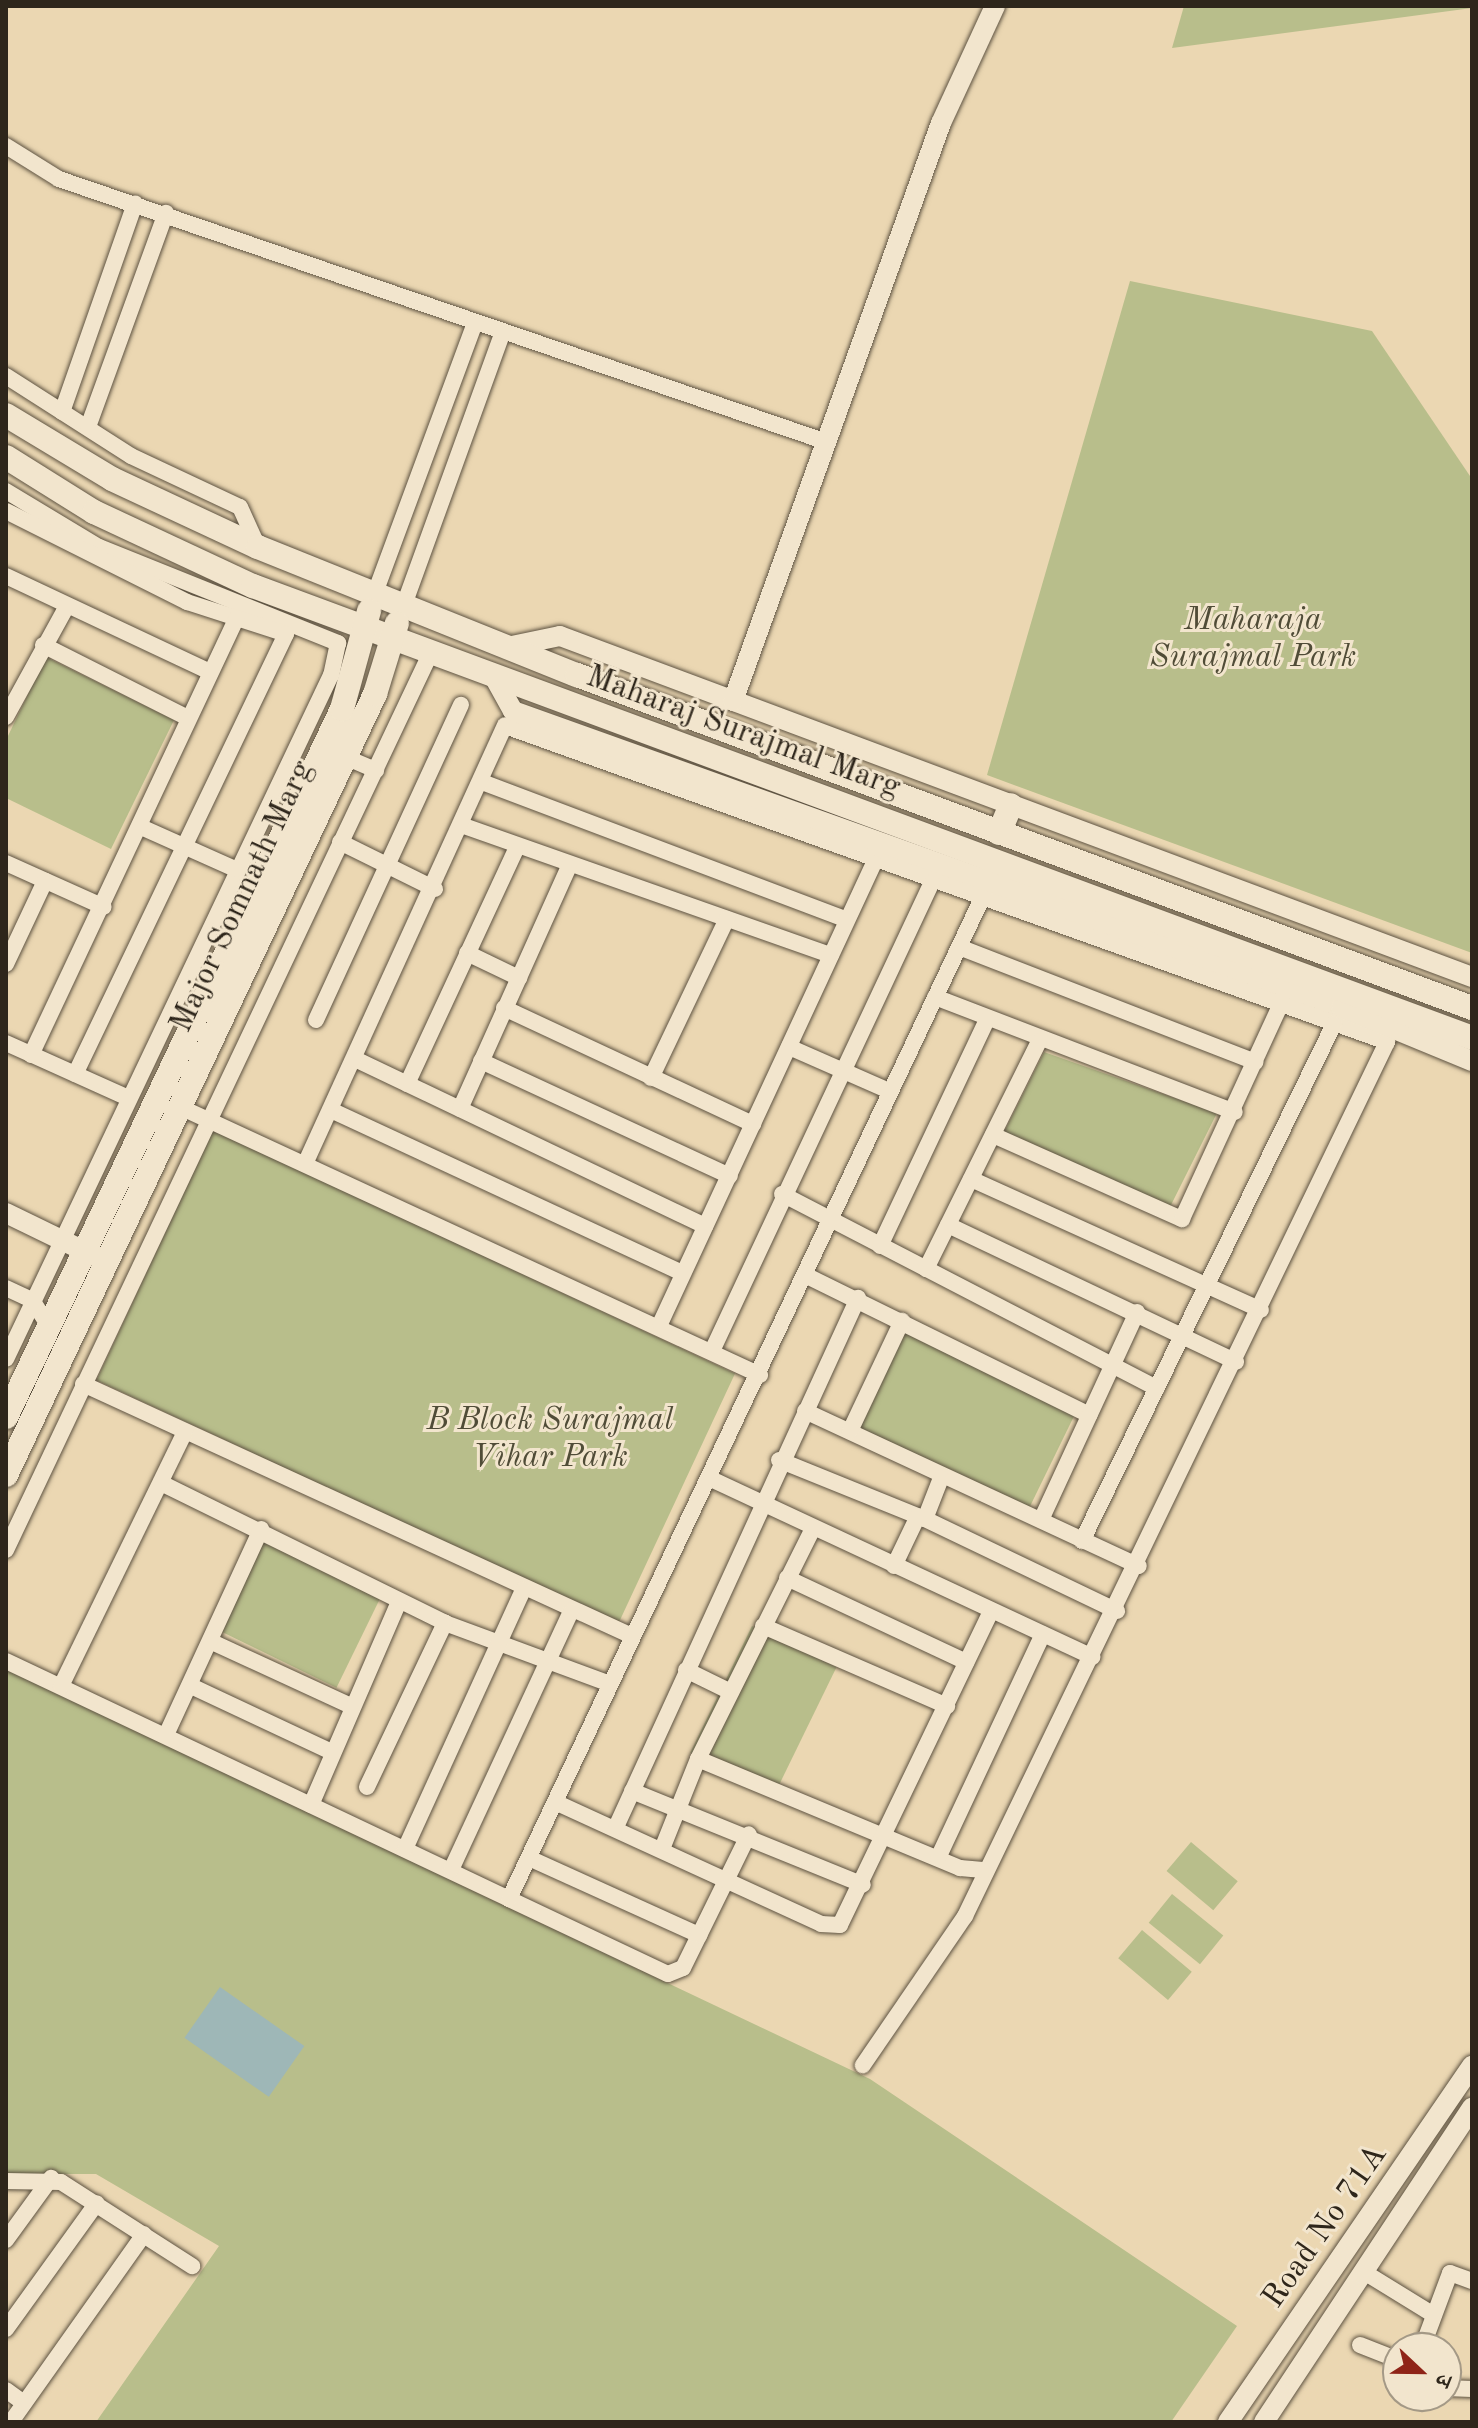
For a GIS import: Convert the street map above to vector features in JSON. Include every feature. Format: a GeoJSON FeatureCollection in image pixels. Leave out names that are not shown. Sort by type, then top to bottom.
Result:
{"type":"FeatureCollection","features":[{"type":"Feature","properties":{"kind":"main road","name":"Maharaj Surajmal Marg"},"geometry":{"type":"LineString","coordinates":[[6,415],[112,479],[258,547],[507,647],[1472,1008]]}},
{"type":"Feature","properties":{"kind":"main road","name":"Maharaj Surajmal Marg"},"geometry":{"type":"LineString","coordinates":[[7,463],[184,556],[391,638],[493,675],[1340,1007],[1472,1038]]}},
{"type":"Feature","properties":{"kind":"main road","name":"Major Somnath Marg"},"geometry":{"type":"LineString","coordinates":[[6,1475],[96,1256],[342,709],[375,593]]}},
{"type":"Feature","properties":{"kind":"main road","name":"Major Somnath Marg"},"geometry":{"type":"LineString","coordinates":[[6,1417],[49,1326],[96,1256],[180,1107],[345,757],[404,605]]}},
{"type":"Feature","properties":{"kind":"main road"},"geometry":{"type":"LineString","coordinates":[[999,833],[1011,805]]}},
{"type":"Feature","properties":{"kind":"street"},"geometry":{"type":"LineString","coordinates":[[733,701],[824,441],[941,123],[995,6]]}},
{"type":"Feature","properties":{"kind":"street"},"geometry":{"type":"LineString","coordinates":[[6,146],[59,179],[166,213],[824,441]]}},
{"type":"Feature","properties":{"kind":"street"},"geometry":{"type":"LineString","coordinates":[[62,412],[135,203]]}},
{"type":"Feature","properties":{"kind":"street"},"geometry":{"type":"LineString","coordinates":[[88,427],[166,213]]}},
{"type":"Feature","properties":{"kind":"street","name":"Major Somnath Marg"},"geometry":{"type":"LineString","coordinates":[[375,593],[475,322]]}},
{"type":"Feature","properties":{"kind":"street","name":"Major Somnath Marg"},"geometry":{"type":"LineString","coordinates":[[404,605],[503,332]]}},
{"type":"Feature","properties":{"kind":"street"},"geometry":{"type":"LineString","coordinates":[[6,376],[88,427],[240,507],[258,547]]}},
{"type":"Feature","properties":{"kind":"street"},"geometry":{"type":"LineString","coordinates":[[6,491],[99,547],[338,643],[331,675],[58,1238],[6,1359]]}},
{"type":"Feature","properties":{"kind":"street"},"geometry":{"type":"LineString","coordinates":[[6,511],[187,602],[286,634],[187,849],[75,1074]]}},
{"type":"Feature","properties":{"kind":"street"},"geometry":{"type":"LineString","coordinates":[[7,579],[210,672]]}},
{"type":"Feature","properties":{"kind":"street"},"geometry":{"type":"LineString","coordinates":[[6,717],[67,606]]}},
{"type":"Feature","properties":{"kind":"street"},"geometry":{"type":"LineString","coordinates":[[31,1055],[104,907],[236,619]]}},
{"type":"Feature","properties":{"kind":"street","name":"Maharaj Surajmal Marg"},"geometry":{"type":"LineString","coordinates":[[507,647],[560,636],[1472,977]]}},
{"type":"Feature","properties":{"kind":"street"},"geometry":{"type":"LineString","coordinates":[[43,645],[188,718]]}},
{"type":"Feature","properties":{"kind":"street"},"geometry":{"type":"LineString","coordinates":[[6,1550],[83,1384],[213,1122],[340,842],[431,652]]}},
{"type":"Feature","properties":{"kind":"street"},"geometry":{"type":"LineString","coordinates":[[316,1020],[384,865],[461,705]]}},
{"type":"Feature","properties":{"kind":"street"},"geometry":{"type":"LineString","coordinates":[[305,1164],[464,826],[505,726],[874,863],[1279,1008],[1340,1007],[1472,1061]]}},
{"type":"Feature","properties":{"kind":"street"},"geometry":{"type":"LineString","coordinates":[[345,757],[376,770]]}},
{"type":"Feature","properties":{"kind":"street"},"geometry":{"type":"LineString","coordinates":[[482,782],[847,920]]}},
{"type":"Feature","properties":{"kind":"street"},"geometry":{"type":"LineString","coordinates":[[464,826],[569,867],[831,955]]}},
{"type":"Feature","properties":{"kind":"street"},"geometry":{"type":"LineString","coordinates":[[141,827],[235,869]]}},
{"type":"Feature","properties":{"kind":"street"},"geometry":{"type":"LineString","coordinates":[[340,842],[435,889]]}},
{"type":"Feature","properties":{"kind":"street"},"geometry":{"type":"LineString","coordinates":[[407,1084],[517,847]]}},
{"type":"Feature","properties":{"kind":"street"},"geometry":{"type":"LineString","coordinates":[[6,863],[104,907]]}},
{"type":"Feature","properties":{"kind":"street"},"geometry":{"type":"LineString","coordinates":[[660,1324],[874,863]]}},
{"type":"Feature","properties":{"kind":"street"},"geometry":{"type":"LineString","coordinates":[[460,1109],[569,867]]}},
{"type":"Feature","properties":{"kind":"street"},"geometry":{"type":"LineString","coordinates":[[509,1899],[632,1636],[711,1479],[887,1090],[935,997],[994,870]]}},
{"type":"Feature","properties":{"kind":"street"},"geometry":{"type":"LineString","coordinates":[[6,964],[45,881]]}},
{"type":"Feature","properties":{"kind":"street"},"geometry":{"type":"LineString","coordinates":[[712,1351],[841,1068],[932,882]]}},
{"type":"Feature","properties":{"kind":"street"},"geometry":{"type":"LineString","coordinates":[[651,1078],[727,919]]}},
{"type":"Feature","properties":{"kind":"street"},"geometry":{"type":"LineString","coordinates":[[959,947],[1255,1062]]}},
{"type":"Feature","properties":{"kind":"street"},"geometry":{"type":"LineString","coordinates":[[467,953],[519,978]]}},
{"type":"Feature","properties":{"kind":"street"},"geometry":{"type":"LineString","coordinates":[[935,997],[1039,1041],[1235,1112]]}},
{"type":"Feature","properties":{"kind":"street"},"geometry":{"type":"LineString","coordinates":[[1082,1541],[1340,1007]]}},
{"type":"Feature","properties":{"kind":"street"},"geometry":{"type":"LineString","coordinates":[[863,2065],[965,1916],[983,1870],[1139,1566],[1387,1042],[1340,1007]]}},
{"type":"Feature","properties":{"kind":"street"},"geometry":{"type":"LineString","coordinates":[[504,1008],[753,1124]]}},
{"type":"Feature","properties":{"kind":"street"},"geometry":{"type":"LineString","coordinates":[[993,1135],[1176,1220],[1235,1112],[1279,1008]]}},
{"type":"Feature","properties":{"kind":"street"},"geometry":{"type":"LineString","coordinates":[[880,1246],[987,1020]]}},
{"type":"Feature","properties":{"kind":"street"},"geometry":{"type":"LineString","coordinates":[[926,1269],[1039,1041]]}},
{"type":"Feature","properties":{"kind":"street"},"geometry":{"type":"LineString","coordinates":[[6,1043],[126,1097]]}},
{"type":"Feature","properties":{"kind":"street"},"geometry":{"type":"LineString","coordinates":[[789,1047],[887,1090]]}},
{"type":"Feature","properties":{"kind":"street"},"geometry":{"type":"LineString","coordinates":[[355,1059],[705,1226]]}},
{"type":"Feature","properties":{"kind":"street"},"geometry":{"type":"LineString","coordinates":[[481,1061],[730,1176]]}},
{"type":"Feature","properties":{"kind":"street"},"geometry":{"type":"LineString","coordinates":[[180,1107],[660,1324],[760,1375]]}},
{"type":"Feature","properties":{"kind":"street"},"geometry":{"type":"LineString","coordinates":[[331,1110],[682,1273]]}},
{"type":"Feature","properties":{"kind":"street"},"geometry":{"type":"LineString","coordinates":[[971,1179],[1261,1310]]}},
{"type":"Feature","properties":{"kind":"street"},"geometry":{"type":"LineString","coordinates":[[782,1194],[831,1216],[835,1226],[926,1269],[1157,1388]]}},
{"type":"Feature","properties":{"kind":"street"},"geometry":{"type":"LineString","coordinates":[[6,1213],[96,1256]]}},
{"type":"Feature","properties":{"kind":"street"},"geometry":{"type":"LineString","coordinates":[[948,1225],[1137,1312],[1236,1362]]}},
{"type":"Feature","properties":{"kind":"street"},"geometry":{"type":"LineString","coordinates":[[805,1275],[858,1298],[1089,1415]]}},
{"type":"Feature","properties":{"kind":"street"},"geometry":{"type":"LineString","coordinates":[[6,1288],[32,1300],[49,1326]]}},
{"type":"Feature","properties":{"kind":"street"},"geometry":{"type":"LineString","coordinates":[[616,1827],[779,1460],[858,1298]]}},
{"type":"Feature","properties":{"kind":"street"},"geometry":{"type":"LineString","coordinates":[[1041,1520],[1137,1312]]}},
{"type":"Feature","properties":{"kind":"street"},"geometry":{"type":"LineString","coordinates":[[850,1431],[902,1321]]}},
{"type":"Feature","properties":{"kind":"street"},"geometry":{"type":"LineString","coordinates":[[83,1384],[523,1590],[632,1636]]}},
{"type":"Feature","properties":{"kind":"street"},"geometry":{"type":"LineString","coordinates":[[805,1411],[941,1478],[1139,1566]]}},
{"type":"Feature","properties":{"kind":"street"},"geometry":{"type":"LineString","coordinates":[[61,1686],[185,1432]]}},
{"type":"Feature","properties":{"kind":"street"},"geometry":{"type":"LineString","coordinates":[[779,1460],[921,1518],[1117,1611]]}},
{"type":"Feature","properties":{"kind":"street"},"geometry":{"type":"LineString","coordinates":[[894,1566],[941,1478]]}},
{"type":"Feature","properties":{"kind":"street"},"geometry":{"type":"LineString","coordinates":[[711,1479],[1093,1657]]}},
{"type":"Feature","properties":{"kind":"street"},"geometry":{"type":"LineString","coordinates":[[161,1483],[261,1529],[445,1623],[549,1658],[610,1684]]}},
{"type":"Feature","properties":{"kind":"street"},"geometry":{"type":"LineString","coordinates":[[662,1849],[681,1808],[698,1759],[813,1528]]}},
{"type":"Feature","properties":{"kind":"street"},"geometry":{"type":"LineString","coordinates":[[166,1735],[212,1642],[261,1529]]}},
{"type":"Feature","properties":{"kind":"street"},"geometry":{"type":"LineString","coordinates":[[787,1578],[966,1662]]}},
{"type":"Feature","properties":{"kind":"street"},"geometry":{"type":"LineString","coordinates":[[405,1849],[523,1590]]}},
{"type":"Feature","properties":{"kind":"street"},"geometry":{"type":"LineString","coordinates":[[311,1805],[330,1751],[399,1602]]}},
{"type":"Feature","properties":{"kind":"street"},"geometry":{"type":"LineString","coordinates":[[451,1870],[571,1611]]}},
{"type":"Feature","properties":{"kind":"street"},"geometry":{"type":"LineString","coordinates":[[555,1802],[828,1925],[843,1922],[991,1611]]}},
{"type":"Feature","properties":{"kind":"street"},"geometry":{"type":"LineString","coordinates":[[367,1787],[445,1623]]}},
{"type":"Feature","properties":{"kind":"street"},"geometry":{"type":"LineString","coordinates":[[763,1626],[947,1706]]}},
{"type":"Feature","properties":{"kind":"street"},"geometry":{"type":"LineString","coordinates":[[938,1858],[1043,1634]]}},
{"type":"Feature","properties":{"kind":"street"},"geometry":{"type":"LineString","coordinates":[[212,1642],[351,1706]]}},
{"type":"Feature","properties":{"kind":"street"},"geometry":{"type":"LineString","coordinates":[[6,1661],[668,1974],[683,1968],[749,1834]]}},
{"type":"Feature","properties":{"kind":"street"},"geometry":{"type":"LineString","coordinates":[[686,1670],[731,1692]]}},
{"type":"Feature","properties":{"kind":"street"},"geometry":{"type":"LineString","coordinates":[[191,1686],[330,1751]]}},
{"type":"Feature","properties":{"kind":"street"},"geometry":{"type":"LineString","coordinates":[[698,1759],[884,1838],[938,1858],[983,1870]]}},
{"type":"Feature","properties":{"kind":"street"},"geometry":{"type":"LineString","coordinates":[[632,1791],[749,1834],[863,1885]]}},
{"type":"Feature","properties":{"kind":"street"},"geometry":{"type":"LineString","coordinates":[[529,1858],[699,1935]]}},
{"type":"Feature","properties":{"kind":"street","name":"Road No 71A"},"geometry":{"type":"LineString","coordinates":[[1228,2422],[1471,2073]]}},
{"type":"Feature","properties":{"kind":"street","name":"Road No 71A"},"geometry":{"type":"LineString","coordinates":[[1264,2422],[1472,2108]]}},
{"type":"Feature","properties":{"kind":"street"},"geometry":{"type":"LineString","coordinates":[[6,2181],[51,2178],[97,2203],[192,2266]]}},
{"type":"Feature","properties":{"kind":"street"},"geometry":{"type":"LineString","coordinates":[[6,2240],[51,2178]]}},
{"type":"Feature","properties":{"kind":"street"},"geometry":{"type":"LineString","coordinates":[[6,2329],[97,2203]]}},
{"type":"Feature","properties":{"kind":"street"},"geometry":{"type":"LineString","coordinates":[[11,2422],[144,2234]]}},
{"type":"Feature","properties":{"kind":"street"},"geometry":{"type":"LineString","coordinates":[[1364,2272],[1434,2315]]}},
{"type":"Feature","properties":{"kind":"street"},"geometry":{"type":"LineString","coordinates":[[1428,2332],[1450,2273],[1472,2281]]}},
{"type":"Feature","properties":{"kind":"street"},"geometry":{"type":"LineString","coordinates":[[1360,2345],[1382,2354]]}},
{"type":"Feature","properties":{"kind":"street"},"geometry":{"type":"LineString","coordinates":[[6,2390],[24,2403]]}},
{"type":"Feature","properties":{"kind":"green space"},"geometry":{"type":"Polygon","coordinates":[[[1184,6],[1472,6],[1472,8],[1172,48],[1184,6]]]}},
{"type":"Feature","properties":{"kind":"green space","name":"Maharaja Surajmal Park"},"geometry":{"type":"Polygon","coordinates":[[[1130,281],[1372,331],[1472,479],[1472,953],[987,775],[1130,281]]]}},
{"type":"Feature","properties":{"kind":"green space"},"geometry":{"type":"Polygon","coordinates":[[[46,657],[174,720],[111,849],[6,798],[6,740],[46,657]]]}},
{"type":"Feature","properties":{"kind":"green space"},"geometry":{"type":"Polygon","coordinates":[[[1044,1052],[1217,1113],[1170,1207],[1002,1136],[1044,1052]]]}},
{"type":"Feature","properties":{"kind":"green space","name":"B Block Surajmal Vihar Park"},"geometry":{"type":"Polygon","coordinates":[[[213,1130],[735,1373],[618,1624],[96,1380],[213,1130]]]}},
{"type":"Feature","properties":{"kind":"green space"},"geometry":{"type":"Polygon","coordinates":[[[904,1329],[1076,1413],[1028,1510],[857,1426],[904,1329]]]}},
{"type":"Feature","properties":{"kind":"green space"},"geometry":{"type":"Polygon","coordinates":[[[254,1533],[382,1595],[336,1688],[209,1626],[254,1533]]]}},
{"type":"Feature","properties":{"kind":"green space"},"geometry":{"type":"Polygon","coordinates":[[[752,1626],[836,1667],[775,1794],[690,1753],[752,1626]]]}},
{"type":"Feature","properties":{"kind":"green space"},"geometry":{"type":"Polygon","coordinates":[[[6,1669],[870,2079],[1237,2326],[1171,2422],[96,2422],[219,2246],[96,2174],[6,2174],[6,1669]]]}},
{"type":"Feature","properties":{"kind":"green space"},"geometry":{"type":"Polygon","coordinates":[[[1191,1842],[1238,1881],[1213,1910],[1167,1871],[1191,1842]]]}},
{"type":"Feature","properties":{"kind":"green space"},"geometry":{"type":"Polygon","coordinates":[[[1172,1894],[1223,1936],[1200,1964],[1149,1923],[1172,1894]]]}},
{"type":"Feature","properties":{"kind":"green space"},"geometry":{"type":"Polygon","coordinates":[[[1142,1930],[1192,1972],[1168,2000],[1118,1958],[1142,1930]]]}},
{"type":"Feature","properties":{"kind":"water"},"geometry":{"type":"Polygon","coordinates":[[[220,1987],[304,2046],[269,2097],[184,2038],[220,1987]]]}}]}
